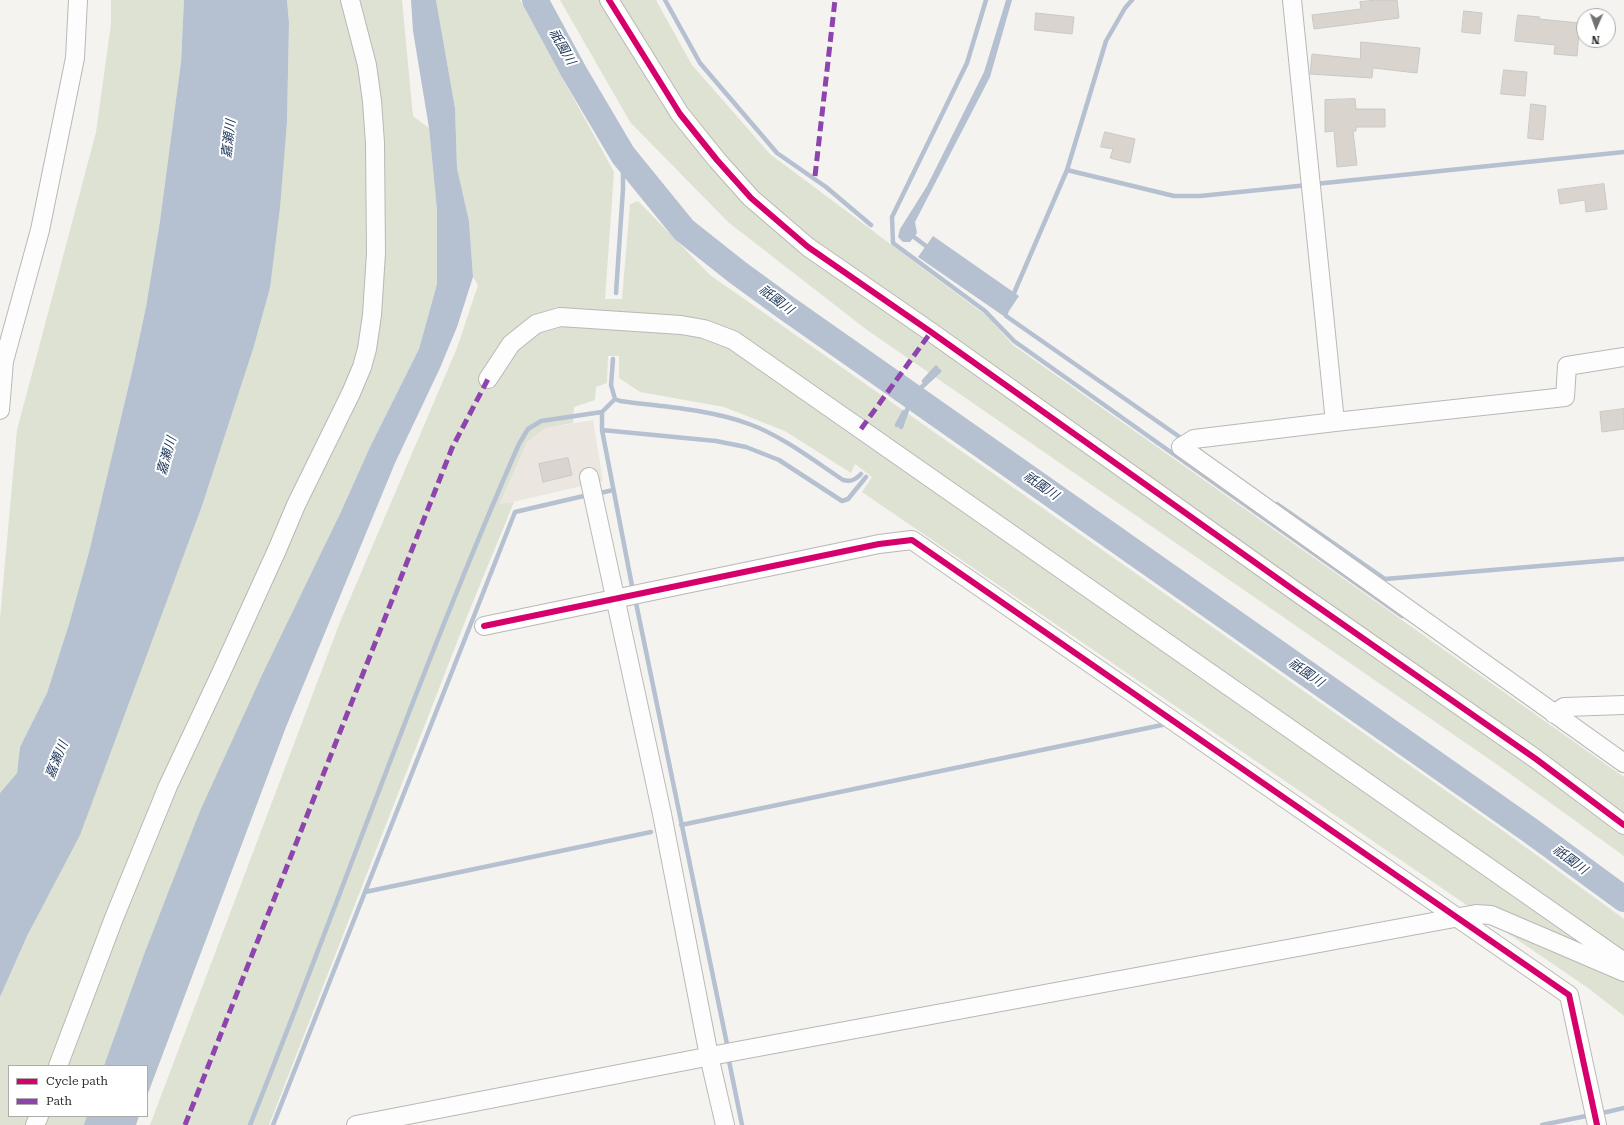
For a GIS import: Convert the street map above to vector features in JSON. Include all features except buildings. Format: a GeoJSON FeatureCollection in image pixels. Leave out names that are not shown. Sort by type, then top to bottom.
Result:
{"type":"FeatureCollection","features":[{"type":"Feature","properties":{"kind":"street"},"geometry":{"type":"LineString","coordinates":[[0,410],[4,361],[40,230],[75,58],[78,0]]}},
{"type":"Feature","properties":{"kind":"street"},"geometry":{"type":"LineString","coordinates":[[58,1065],[114,918],[168,786],[225,666],[296,505],[351,393],[362,367],[367,349],[372,315],[376,253],[375,143],[372,101],[366,65],[350,0]]}},
{"type":"Feature","properties":{"kind":"street"},"geometry":{"type":"LineString","coordinates":[[609,0],[680,114],[693,132],[751,198],[808,247],[931,332],[1298,593],[1536,759],[1624,825]]}},
{"type":"Feature","properties":{"kind":"street"},"geometry":{"type":"LineString","coordinates":[[1292,0],[1335,422]]}},
{"type":"Feature","properties":{"kind":"street"},"geometry":{"type":"LineString","coordinates":[[488,379],[511,344],[536,324],[560,316],[681,325],[704,329],[733,340],[1624,962]]}},
{"type":"Feature","properties":{"kind":"street"},"geometry":{"type":"LineString","coordinates":[[1624,357],[1567,366],[1565,397],[1335,422],[1187,443],[1554,714],[1624,763]]}},
{"type":"Feature","properties":{"kind":"street"},"geometry":{"type":"LineString","coordinates":[[589,477],[617,599],[666,830],[709,1056],[725,1125]]}},
{"type":"Feature","properties":{"kind":"street"},"geometry":{"type":"LineString","coordinates":[[484,626],[880,544],[912,540],[1569,995],[1595,1118]]}},
{"type":"Feature","properties":{"kind":"street"},"geometry":{"type":"LineString","coordinates":[[1554,714],[1564,708],[1624,705]]}},
{"type":"Feature","properties":{"kind":"street"},"geometry":{"type":"LineString","coordinates":[[356,1125],[709,1056],[1476,914],[1490,915],[1624,972]]}},
{"type":"Feature","properties":{"kind":"shaded area"},"geometry":{"type":"Polygon","coordinates":[[[593,420],[603,481],[500,505],[527,442],[546,428],[593,420]]]}},
{"type":"Feature","properties":{"kind":"green space"},"geometry":{"type":"Polygon","coordinates":[[[111,0],[184,0],[181,62],[160,221],[146,307],[134,363],[89,552],[69,624],[47,693],[20,747],[17,773],[0,793],[0,618],[17,430],[96,132],[111,24],[111,0]]]}},
{"type":"Feature","properties":{"kind":"green space"},"geometry":{"type":"Polygon","coordinates":[[[287,0],[402,0],[413,116],[429,128],[437,210],[437,284],[419,349],[370,447],[339,516],[136,1065],[8,1065],[8,1117],[119,1117],[115,1125],[0,1125],[0,997],[28,934],[163,610],[202,506],[254,346],[270,288],[287,122],[289,23],[287,0]]]}},
{"type":"Feature","properties":{"kind":"green space"},"geometry":{"type":"Polygon","coordinates":[[[436,0],[520,0],[614,172],[605,299],[622,299],[630,204],[638,201],[710,275],[1502,830],[1624,919],[1624,1016],[1588,988],[862,492],[872,477],[855,464],[851,473],[785,431],[724,407],[640,392],[619,378],[619,356],[608,356],[607,383],[596,387],[595,400],[574,407],[573,423],[546,428],[527,442],[500,504],[514,502],[468,614],[269,1125],[150,1125],[340,622],[457,348],[478,285],[473,277],[469,221],[457,168],[455,108],[436,0]]]}},
{"type":"Feature","properties":{"kind":"green space"},"geometry":{"type":"Polygon","coordinates":[[[560,0],[656,0],[692,65],[770,154],[988,317],[1013,345],[1624,777],[1624,856],[1502,768],[867,330],[728,222],[630,122],[560,0]]]}},
{"type":"Feature","properties":{"kind":"water","name":"嘉瀬川"},"geometry":{"type":"Polygon","coordinates":[[[184,0],[287,0],[289,23],[287,122],[280,207],[270,288],[254,346],[202,506],[80,835],[28,934],[0,997],[0,793],[17,773],[20,747],[47,693],[69,624],[89,552],[134,363],[146,307],[160,221],[181,62],[184,0]]]}},
{"type":"Feature","properties":{"kind":"water"},"geometry":{"type":"Polygon","coordinates":[[[411,0],[436,0],[455,108],[457,168],[469,221],[473,277],[457,327],[440,368],[395,463],[286,727],[148,1093],[148,1065],[104,1065],[145,952],[200,811],[263,673],[339,516],[370,447],[419,349],[437,284],[437,210],[429,128],[413,31],[411,0]]]}},
{"type":"Feature","properties":{"kind":"water"},"geometry":{"type":"Polygon","coordinates":[[[1006,0],[1012,0],[990,77],[915,222],[917,233],[910,242],[903,242],[898,237],[900,229],[927,186],[984,72],[1006,0]]]}},
{"type":"Feature","properties":{"kind":"water"},"geometry":{"type":"Polygon","coordinates":[[[933,236],[1019,296],[1005,317],[918,257],[933,236]]]}},
{"type":"Feature","properties":{"kind":"water"},"geometry":{"type":"Polygon","coordinates":[[[87,1117],[139,1117],[136,1125],[84,1125],[87,1117]]]}},
{"type":"Feature","properties":{"kind":"waterway","name":"祇園川"},"geometry":{"type":"LineString","coordinates":[[535,0],[574,72],[623,155],[684,230],[737,272],[785,307],[1531,831],[1624,899]]}},
{"type":"Feature","properties":{"kind":"waterway"},"geometry":{"type":"LineString","coordinates":[[665,0],[700,63],[777,153],[826,187],[871,225]]}},
{"type":"Feature","properties":{"kind":"waterway"},"geometry":{"type":"LineString","coordinates":[[986,0],[967,63],[892,217],[893,243],[985,311],[1014,341],[1402,616]]}},
{"type":"Feature","properties":{"kind":"waterway"},"geometry":{"type":"LineString","coordinates":[[1010,296],[1014,293],[1067,170],[1106,41],[1125,8],[1132,0]]}},
{"type":"Feature","properties":{"kind":"waterway"},"geometry":{"type":"LineString","coordinates":[[1315,184],[1624,152]]}},
{"type":"Feature","properties":{"kind":"waterway"},"geometry":{"type":"LineString","coordinates":[[616,293],[623,189],[623,155]]}},
{"type":"Feature","properties":{"kind":"waterway"},"geometry":{"type":"LineString","coordinates":[[1067,170],[1174,196],[1200,196],[1308,185]]}},
{"type":"Feature","properties":{"kind":"waterway"},"geometry":{"type":"LineString","coordinates":[[910,234],[930,249]]}},
{"type":"Feature","properties":{"kind":"waterway"},"geometry":{"type":"LineString","coordinates":[[1006,310],[1006,316],[1184,440]]}},
{"type":"Feature","properties":{"kind":"waterway"},"geometry":{"type":"LineString","coordinates":[[613,359],[611,385],[615,399]]}},
{"type":"Feature","properties":{"kind":"waterway"},"geometry":{"type":"LineString","coordinates":[[924,381],[936,368]]}},
{"type":"Feature","properties":{"kind":"waterway","name":"祇園川"},"geometry":{"type":"LineString","coordinates":[[901,427],[912,396],[939,371]]}},
{"type":"Feature","properties":{"kind":"waterway"},"geometry":{"type":"LineString","coordinates":[[615,399],[620,401],[702,412],[733,419],[749,424],[773,435],[797,449],[843,480],[853,480],[861,474]]}},
{"type":"Feature","properties":{"kind":"waterway"},"geometry":{"type":"LineString","coordinates":[[250,1125],[448,613],[519,444],[528,429],[541,421],[602,412],[615,399]]}},
{"type":"Feature","properties":{"kind":"waterway"},"geometry":{"type":"LineString","coordinates":[[602,412],[602,430]]}},
{"type":"Feature","properties":{"kind":"waterway"},"geometry":{"type":"LineString","coordinates":[[897,425],[904,412]]}},
{"type":"Feature","properties":{"kind":"waterway"},"geometry":{"type":"LineString","coordinates":[[633,591],[602,430],[716,441],[746,447],[779,460],[842,501],[848,499],[866,477]]}},
{"type":"Feature","properties":{"kind":"waterway"},"geometry":{"type":"LineString","coordinates":[[596,494],[613,490]]}},
{"type":"Feature","properties":{"kind":"waterway"},"geometry":{"type":"LineString","coordinates":[[273,1125],[515,512],[588,495]]}},
{"type":"Feature","properties":{"kind":"waterway"},"geometry":{"type":"LineString","coordinates":[[1277,504],[1385,579],[1623,559]]}},
{"type":"Feature","properties":{"kind":"waterway"},"geometry":{"type":"LineString","coordinates":[[635,598],[728,1049]]}},
{"type":"Feature","properties":{"kind":"waterway"},"geometry":{"type":"LineString","coordinates":[[681,825],[1162,725]]}},
{"type":"Feature","properties":{"kind":"waterway"},"geometry":{"type":"LineString","coordinates":[[365,892],[651,832]]}},
{"type":"Feature","properties":{"kind":"waterway"},"geometry":{"type":"LineString","coordinates":[[728,1056],[742,1125]]}},
{"type":"Feature","properties":{"kind":"waterway"},"geometry":{"type":"LineString","coordinates":[[1598,1114],[1624,1108]]}},
{"type":"Feature","properties":{"kind":"waterway"},"geometry":{"type":"LineString","coordinates":[[1542,1125],[1591,1115]]}},
{"type":"Feature","properties":{"kind":"marked path"},"geometry":{"type":"LineString","coordinates":[[815,176],[835,0]]}},
{"type":"Feature","properties":{"kind":"marked path"},"geometry":{"type":"LineString","coordinates":[[861,429],[931,332]]}},
{"type":"Feature","properties":{"kind":"marked path"},"geometry":{"type":"LineString","coordinates":[[185,1125],[452,448],[488,379]]}},
{"type":"Feature","properties":{"kind":"cycle path"},"geometry":{"type":"LineString","coordinates":[[609,0],[680,114],[717,160],[751,198],[808,247],[931,332],[1298,593],[1536,759],[1624,825]]}},
{"type":"Feature","properties":{"kind":"cycle path"},"geometry":{"type":"LineString","coordinates":[[484,626],[879,544],[912,540],[1569,995],[1597,1125]]}}]}
